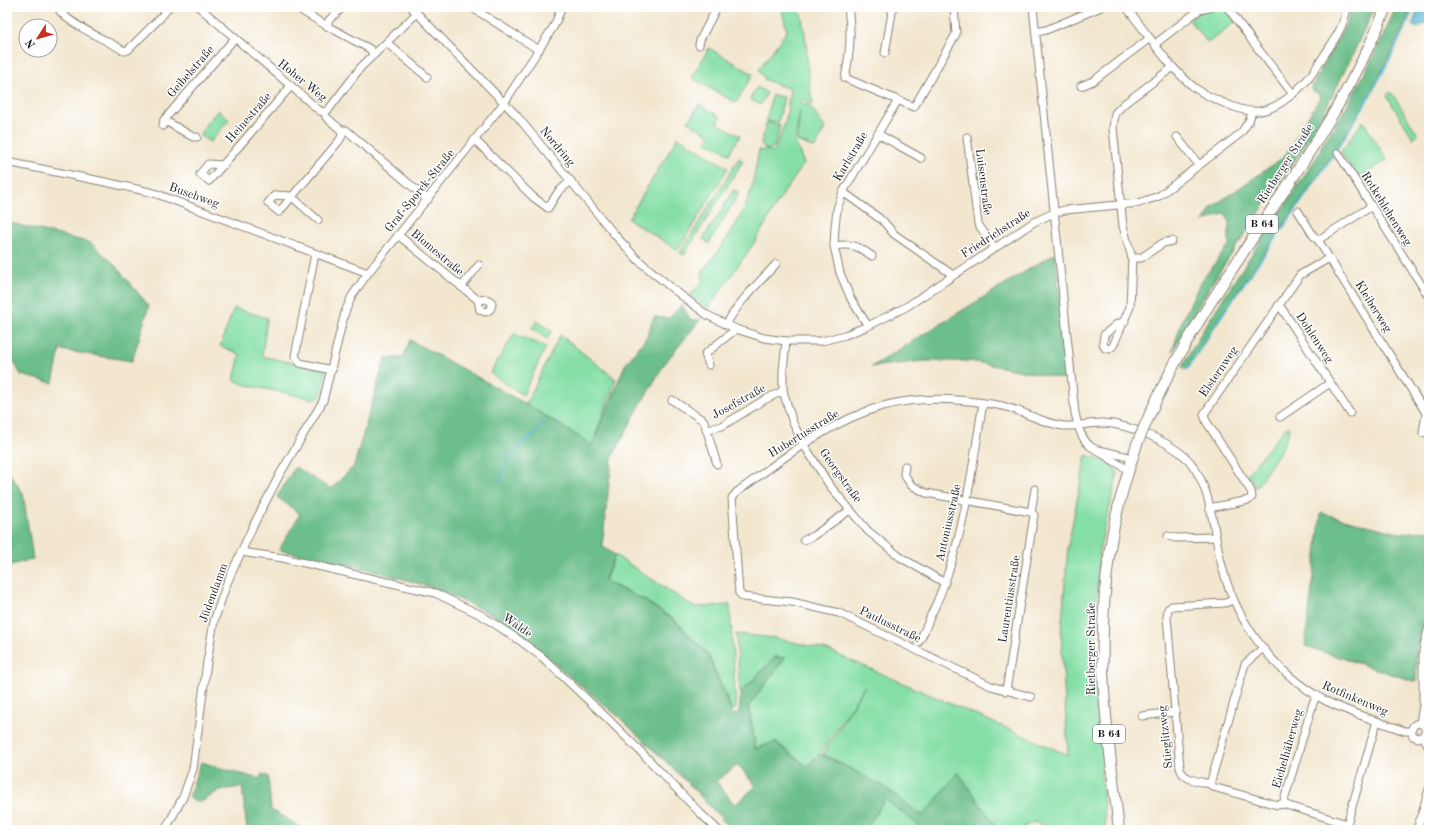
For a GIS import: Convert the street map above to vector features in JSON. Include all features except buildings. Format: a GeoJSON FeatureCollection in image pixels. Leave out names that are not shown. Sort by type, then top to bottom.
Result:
{"type":"FeatureCollection","features":[{"type":"Feature","properties":{"kind":"main road","name":"Rietberger Straße"},"geometry":{"type":"LineString","coordinates":[[1119,830],[1104,691],[1103,638],[1110,548],[1128,470],[1137,444],[1161,389],[1196,325],[1331,118],[1371,42],[1386,7]]}},
{"type":"Feature","properties":{"kind":"street"},"geometry":{"type":"LineString","coordinates":[[58,7],[59,11],[72,21],[124,51],[128,50],[161,17],[168,7]]}},
{"type":"Feature","properties":{"kind":"street","name":"Hoher Weg"},"geometry":{"type":"LineString","coordinates":[[199,7],[320,112],[325,112],[326,117],[341,130],[346,130],[428,200]]}},
{"type":"Feature","properties":{"kind":"street"},"geometry":{"type":"LineString","coordinates":[[295,7],[326,26],[370,49],[374,54]]}},
{"type":"Feature","properties":{"kind":"street"},"geometry":{"type":"LineString","coordinates":[[326,26],[329,20],[343,7]]}},
{"type":"Feature","properties":{"kind":"street","name":"Nordring"},"geometry":{"type":"LineString","coordinates":[[411,7],[517,116],[615,235],[634,255],[706,315],[726,325]]}},
{"type":"Feature","properties":{"kind":"street"},"geometry":{"type":"LineString","coordinates":[[471,7],[539,50]]}},
{"type":"Feature","properties":{"kind":"street","name":"Graf-Sporck-Straße"},"geometry":{"type":"LineString","coordinates":[[324,401],[346,312],[352,296],[398,235],[428,200],[504,103],[554,26],[562,7]]}},
{"type":"Feature","properties":{"kind":"street"},"geometry":{"type":"LineString","coordinates":[[699,46],[700,40],[717,7]]}},
{"type":"Feature","properties":{"kind":"street"},"geometry":{"type":"LineString","coordinates":[[848,7],[851,35],[845,78],[914,107],[956,34],[954,7]]}},
{"type":"Feature","properties":{"kind":"street"},"geometry":{"type":"LineString","coordinates":[[885,53],[893,7]]}},
{"type":"Feature","properties":{"kind":"street"},"geometry":{"type":"LineString","coordinates":[[1033,7],[1074,402],[1078,426],[1083,439],[1128,470]]}},
{"type":"Feature","properties":{"kind":"street"},"geometry":{"type":"LineString","coordinates":[[1036,32],[1046,30],[1102,7]]}},
{"type":"Feature","properties":{"kind":"street"},"geometry":{"type":"LineString","coordinates":[[1126,7],[1172,66],[1195,88],[1232,107],[1252,112],[1271,109],[1293,94],[1307,82],[1341,28],[1344,22],[1347,7]]}},
{"type":"Feature","properties":{"kind":"street"},"geometry":{"type":"LineString","coordinates":[[1081,86],[1093,81],[1199,10],[1212,7]]}},
{"type":"Feature","properties":{"kind":"street"},"geometry":{"type":"LineString","coordinates":[[1227,7],[1293,94]]}},
{"type":"Feature","properties":{"kind":"street"},"geometry":{"type":"LineString","coordinates":[[325,112],[361,67],[417,13]]}},
{"type":"Feature","properties":{"kind":"street","name":"Geibelstraße"},"geometry":{"type":"LineString","coordinates":[[197,137],[193,137],[163,123],[235,38]]}},
{"type":"Feature","properties":{"kind":"street"},"geometry":{"type":"LineString","coordinates":[[387,43],[427,77]]}},
{"type":"Feature","properties":{"kind":"street"},"geometry":{"type":"LineString","coordinates":[[1125,320],[1130,307],[1132,258],[1123,226],[1113,128],[1115,113],[1125,103],[1172,66]]}},
{"type":"Feature","properties":{"kind":"street","name":"Heinestraße"},"geometry":{"type":"LineString","coordinates":[[224,164],[291,86]]}},
{"type":"Feature","properties":{"kind":"street","name":"Karlstraße"},"geometry":{"type":"LineString","coordinates":[[868,326],[852,300],[840,273],[834,246],[837,209],[843,192],[898,100]]}},
{"type":"Feature","properties":{"kind":"street","name":"Friedrichstraße"},"geometry":{"type":"LineString","coordinates":[[736,329],[764,338],[786,341],[822,341],[845,335],[868,326],[906,307],[1034,222],[1054,213],[1065,210],[1139,204],[1159,196],[1241,133],[1249,121],[1252,112]]}},
{"type":"Feature","properties":{"kind":"street"},"geometry":{"type":"LineString","coordinates":[[318,220],[291,196],[339,141],[342,136],[341,130]]}},
{"type":"Feature","properties":{"kind":"street","name":"Karlstraße"},"geometry":{"type":"LineString","coordinates":[[878,134],[921,158]]}},
{"type":"Feature","properties":{"kind":"street","name":"Luisenstraße"},"geometry":{"type":"LineString","coordinates":[[966,137],[978,224],[995,248]]}},
{"type":"Feature","properties":{"kind":"street"},"geometry":{"type":"LineString","coordinates":[[1177,137],[1199,165]]}},
{"type":"Feature","properties":{"kind":"street"},"geometry":{"type":"LineString","coordinates":[[475,140],[533,197],[548,208],[558,192],[571,181]]}},
{"type":"Feature","properties":{"kind":"street","name":"Rotkehlchenweg"},"geometry":{"type":"LineString","coordinates":[[1338,153],[1429,297]]}},
{"type":"Feature","properties":{"kind":"street","name":"Buschweg"},"geometry":{"type":"LineString","coordinates":[[7,162],[154,193],[368,274]]}},
{"type":"Feature","properties":{"kind":"street","name":"Karlstraße"},"geometry":{"type":"LineString","coordinates":[[843,192],[881,219],[894,234],[952,276]]}},
{"type":"Feature","properties":{"kind":"street"},"geometry":{"type":"LineString","coordinates":[[1318,240],[1372,206]]}},
{"type":"Feature","properties":{"kind":"street","name":"Kleiberweg"},"geometry":{"type":"LineString","coordinates":[[1298,211],[1313,235],[1318,240],[1428,414]]}},
{"type":"Feature","properties":{"kind":"street","name":"Blomestraße"},"geometry":{"type":"LineString","coordinates":[[398,235],[461,288],[478,300]]}},
{"type":"Feature","properties":{"kind":"street"},"geometry":{"type":"LineString","coordinates":[[1132,258],[1141,258],[1162,243],[1172,241]]}},
{"type":"Feature","properties":{"kind":"street"},"geometry":{"type":"LineString","coordinates":[[834,246],[847,244],[859,246],[872,256]]}},
{"type":"Feature","properties":{"kind":"street"},"geometry":{"type":"LineString","coordinates":[[315,254],[295,356],[300,363],[332,370]]}},
{"type":"Feature","properties":{"kind":"street","name":"Elsternweg"},"geometry":{"type":"LineString","coordinates":[[1209,508],[1249,500],[1252,497],[1251,491],[1206,421],[1204,414],[1300,275],[1329,258]]}},
{"type":"Feature","properties":{"kind":"street"},"geometry":{"type":"LineString","coordinates":[[709,365],[705,354],[736,329],[726,325],[730,317],[776,264]]}},
{"type":"Feature","properties":{"kind":"street","name":"Blomestraße"},"geometry":{"type":"LineString","coordinates":[[461,288],[479,265]]}},
{"type":"Feature","properties":{"kind":"street","name":"Dohlenweg"},"geometry":{"type":"LineString","coordinates":[[1278,306],[1282,309],[1350,413]]}},
{"type":"Feature","properties":{"kind":"street","name":"Georgstraße"},"geometry":{"type":"LineString","coordinates":[[786,341],[783,391],[793,423],[804,445],[830,486],[868,531],[900,557],[945,583]]}},
{"type":"Feature","properties":{"kind":"street","name":"Dohlenweg"},"geometry":{"type":"LineString","coordinates":[[1280,417],[1330,383]]}},
{"type":"Feature","properties":{"kind":"street","name":"Josefstraße"},"geometry":{"type":"LineString","coordinates":[[706,430],[722,426],[764,400],[783,391]]}},
{"type":"Feature","properties":{"kind":"street","name":"Hubertusstraße"},"geometry":{"type":"LineString","coordinates":[[739,588],[732,498],[737,492],[804,445],[833,427],[866,412],[902,402],[942,398],[1006,407],[1048,423],[1065,426],[1078,426]]}},
{"type":"Feature","properties":{"kind":"street","name":"Josefstraße"},"geometry":{"type":"LineString","coordinates":[[672,400],[704,421],[717,464]]}},
{"type":"Feature","properties":{"kind":"street","name":"Jüdendamm"},"geometry":{"type":"LineString","coordinates":[[166,830],[183,797],[193,769],[206,662],[214,621],[227,583],[280,474],[324,401]]}},
{"type":"Feature","properties":{"kind":"street","name":"Antoniusstraße"},"geometry":{"type":"LineString","coordinates":[[918,643],[951,569],[967,501],[983,403]]}},
{"type":"Feature","properties":{"kind":"street"},"geometry":{"type":"LineString","coordinates":[[1422,433],[1428,414]]}},
{"type":"Feature","properties":{"kind":"street","name":"Rotfinkenweg"},"geometry":{"type":"LineString","coordinates":[[1078,426],[1098,423],[1123,426],[1154,438],[1176,449],[1190,462],[1206,492],[1223,571],[1233,600],[1245,624],[1263,648],[1285,672],[1317,696],[1350,711],[1405,731],[1411,731]]}},
{"type":"Feature","properties":{"kind":"street"},"geometry":{"type":"LineString","coordinates":[[1097,450],[1133,458]]}},
{"type":"Feature","properties":{"kind":"street"},"geometry":{"type":"LineString","coordinates":[[905,466],[904,474],[911,485],[926,493],[1032,512]]}},
{"type":"Feature","properties":{"kind":"street","name":"Laurentiusstraße"},"geometry":{"type":"LineString","coordinates":[[1006,691],[1034,515],[1032,512],[1035,489]]}},
{"type":"Feature","properties":{"kind":"street"},"geometry":{"type":"LineString","coordinates":[[804,540],[813,536],[850,510]]}},
{"type":"Feature","properties":{"kind":"street"},"geometry":{"type":"LineString","coordinates":[[1168,536],[1176,538],[1215,537]]}},
{"type":"Feature","properties":{"kind":"street","name":"Walde"},"geometry":{"type":"LineString","coordinates":[[241,552],[283,558],[435,594],[460,604],[485,617],[520,640],[558,672],[646,756],[698,812],[718,830]]}},
{"type":"Feature","properties":{"kind":"street","name":"Paulusstraße"},"geometry":{"type":"LineString","coordinates":[[739,588],[739,593],[743,597],[792,602],[839,613],[991,686],[1031,697]]}},
{"type":"Feature","properties":{"kind":"street","name":"Stieglitzweg"},"geometry":{"type":"LineString","coordinates":[[1210,784],[1185,777],[1181,774],[1174,712],[1167,617],[1168,609],[1172,606],[1225,603],[1233,600]]}},
{"type":"Feature","properties":{"kind":"street"},"geometry":{"type":"LineString","coordinates":[[1420,723],[1423,705],[1422,650],[1429,626]]}},
{"type":"Feature","properties":{"kind":"street"},"geometry":{"type":"LineString","coordinates":[[909,647],[913,643],[918,643],[919,651]]}},
{"type":"Feature","properties":{"kind":"street"},"geometry":{"type":"LineString","coordinates":[[1263,648],[1245,664],[1210,784],[1213,787],[1277,805],[1283,804]]}},
{"type":"Feature","properties":{"kind":"street","name":"Eichelhäherweg"},"geometry":{"type":"LineString","coordinates":[[1317,696],[1313,703],[1283,804],[1347,824],[1377,721]]}},
{"type":"Feature","properties":{"kind":"street"},"geometry":{"type":"LineString","coordinates":[[1142,716],[1174,712]]}},
{"type":"Feature","properties":{"kind":"street"},"geometry":{"type":"LineString","coordinates":[[1415,723],[1420,723],[1426,728],[1423,736],[1418,738],[1413,736],[1411,731],[1412,726],[1415,723]]}},
{"type":"Feature","properties":{"kind":"street"},"geometry":{"type":"LineString","coordinates":[[1423,736],[1429,747]]}},
{"type":"Feature","properties":{"kind":"street"},"geometry":{"type":"LineString","coordinates":[[1417,830],[1429,790]]}},
{"type":"Feature","properties":{"kind":"green space"},"geometry":{"type":"Polygon","coordinates":[[[781,7],[799,7],[806,43],[809,80],[813,104],[802,99],[801,103],[810,106],[825,128],[815,148],[797,141],[800,111],[795,141],[804,164],[781,197],[756,240],[708,309],[690,295],[703,281],[702,272],[736,225],[741,215],[750,193],[759,150],[774,151],[786,120],[790,89],[765,80],[759,69],[787,31],[781,7]]]}},
{"type":"Feature","properties":{"kind":"green space"},"geometry":{"type":"Polygon","coordinates":[[[1216,7],[1225,7],[1236,21],[1208,43],[1189,20],[1201,11],[1216,7]]]}},
{"type":"Feature","properties":{"kind":"green space"},"geometry":{"type":"Polygon","coordinates":[[[1351,7],[1375,7],[1324,112],[1300,152],[1210,286],[1172,352],[1182,321],[1200,283],[1229,245],[1229,221],[1225,213],[1203,222],[1212,207],[1284,157],[1321,96],[1311,89],[1348,20],[1351,7]]]}},
{"type":"Feature","properties":{"kind":"green space"},"geometry":{"type":"Polygon","coordinates":[[[1396,7],[1412,7],[1369,97],[1328,161],[1239,289],[1186,370],[1182,367],[1203,330],[1276,217],[1287,203],[1321,151],[1321,147],[1362,79],[1396,7]]]}},
{"type":"Feature","properties":{"kind":"green space"},"geometry":{"type":"Polygon","coordinates":[[[709,48],[753,74],[736,103],[692,78],[709,48]]]}},
{"type":"Feature","properties":{"kind":"green space"},"geometry":{"type":"Polygon","coordinates":[[[757,87],[767,93],[760,105],[750,99],[757,87]]]}},
{"type":"Feature","properties":{"kind":"green space"},"geometry":{"type":"Polygon","coordinates":[[[1389,93],[1392,93],[1418,135],[1416,137],[1413,138],[1387,96],[1389,93]]]}},
{"type":"Feature","properties":{"kind":"green space"},"geometry":{"type":"Polygon","coordinates":[[[772,95],[784,97],[778,123],[766,121],[772,95]]]}},
{"type":"Feature","properties":{"kind":"green space"},"geometry":{"type":"Polygon","coordinates":[[[699,104],[721,117],[717,123],[740,136],[729,154],[706,141],[710,135],[688,122],[699,104]]]}},
{"type":"Feature","properties":{"kind":"green space"},"geometry":{"type":"Polygon","coordinates":[[[218,110],[229,120],[210,142],[200,136],[206,124],[218,110]]]}},
{"type":"Feature","properties":{"kind":"green space"},"geometry":{"type":"Polygon","coordinates":[[[1363,121],[1387,160],[1358,178],[1341,152],[1363,121]]]}},
{"type":"Feature","properties":{"kind":"green space"},"geometry":{"type":"Polygon","coordinates":[[[767,122],[780,126],[774,147],[766,150],[761,143],[767,122]]]}},
{"type":"Feature","properties":{"kind":"green space"},"geometry":{"type":"Polygon","coordinates":[[[678,137],[728,168],[678,250],[628,219],[678,137]]]}},
{"type":"Feature","properties":{"kind":"green space"},"geometry":{"type":"Polygon","coordinates":[[[739,158],[743,161],[684,255],[680,253],[739,158]]]}},
{"type":"Feature","properties":{"kind":"green space"},"geometry":{"type":"Polygon","coordinates":[[[734,190],[739,193],[709,243],[703,239],[734,190]]]}},
{"type":"Feature","properties":{"kind":"green space"},"geometry":{"type":"Polygon","coordinates":[[[7,222],[91,243],[113,263],[149,306],[132,361],[60,350],[53,383],[21,375],[7,348],[7,222]]]}},
{"type":"Feature","properties":{"kind":"green space"},"geometry":{"type":"Polygon","coordinates":[[[1055,253],[1069,380],[970,361],[923,361],[871,367],[1055,253]]]}},
{"type":"Feature","properties":{"kind":"green space"},"geometry":{"type":"Polygon","coordinates":[[[682,305],[691,320],[701,319],[665,363],[639,407],[612,458],[602,546],[615,555],[604,581],[642,599],[675,621],[707,654],[733,715],[739,713],[741,693],[775,657],[785,658],[748,707],[755,749],[775,742],[807,767],[821,754],[883,786],[923,816],[958,772],[998,830],[925,830],[885,799],[866,830],[732,830],[690,785],[619,717],[497,617],[437,589],[372,570],[279,550],[300,514],[277,497],[295,467],[331,489],[354,466],[385,358],[403,358],[410,340],[526,404],[592,445],[625,365],[646,338],[654,317],[669,318],[682,305]],[[738,765],[716,781],[735,805],[756,786],[738,765]]]}},
{"type":"Feature","properties":{"kind":"green space"},"geometry":{"type":"Polygon","coordinates":[[[234,308],[267,318],[262,356],[326,370],[321,396],[314,399],[246,385],[234,380],[240,354],[220,346],[234,308]]]}},
{"type":"Feature","properties":{"kind":"green space"},"geometry":{"type":"Polygon","coordinates":[[[537,321],[552,331],[547,339],[532,328],[537,321]]]}},
{"type":"Feature","properties":{"kind":"green space"},"geometry":{"type":"Polygon","coordinates":[[[514,334],[546,347],[523,395],[490,373],[514,334]]]}},
{"type":"Feature","properties":{"kind":"green space"},"geometry":{"type":"Polygon","coordinates":[[[560,335],[616,379],[592,445],[526,404],[560,335]]]}},
{"type":"Feature","properties":{"kind":"green space"},"geometry":{"type":"Polygon","coordinates":[[[1290,427],[1281,449],[1256,488],[1252,479],[1246,476],[1285,428],[1290,427]]]}},
{"type":"Feature","properties":{"kind":"green space"},"geometry":{"type":"Polygon","coordinates":[[[1086,455],[1109,462],[1118,473],[1100,547],[1095,635],[1105,772],[1101,770],[1106,830],[1058,830],[1034,822],[1019,830],[998,830],[958,773],[923,817],[883,786],[823,754],[865,686],[820,753],[807,766],[776,742],[756,748],[749,706],[785,658],[775,657],[740,693],[736,634],[775,638],[827,650],[1068,755],[1061,634],[1068,546],[1086,455]]]}},
{"type":"Feature","properties":{"kind":"green space"},"geometry":{"type":"Polygon","coordinates":[[[7,470],[23,493],[33,559],[7,566],[7,470]]]}},
{"type":"Feature","properties":{"kind":"green space"},"geometry":{"type":"Polygon","coordinates":[[[1321,513],[1394,532],[1402,533],[1429,530],[1429,612],[1416,650],[1416,682],[1305,646],[1321,513]]]}},
{"type":"Feature","properties":{"kind":"green space"},"geometry":{"type":"Polygon","coordinates":[[[615,555],[694,607],[730,605],[736,709],[732,710],[708,654],[675,620],[642,599],[605,581],[615,555]]]}},
{"type":"Feature","properties":{"kind":"green space"},"geometry":{"type":"Polygon","coordinates":[[[201,762],[259,779],[262,774],[268,776],[271,810],[306,830],[247,830],[242,787],[220,790],[201,802],[188,798],[201,762]]]}},
{"type":"Feature","properties":{"kind":"green space"},"geometry":{"type":"Polygon","coordinates":[[[885,799],[925,830],[866,830],[885,799]]]}},
{"type":"Feature","properties":{"kind":"water"},"geometry":{"type":"Polygon","coordinates":[[[1419,7],[1429,7],[1429,22],[1417,28],[1412,25],[1419,7]]]}},
{"type":"Feature","properties":{"kind":"waterway"},"geometry":{"type":"LineString","coordinates":[[1187,369],[1223,313],[1353,124],[1396,47],[1414,7]]}},
{"type":"Feature","properties":{"kind":"waterway"},"geometry":{"type":"LineString","coordinates":[[502,482],[501,476],[506,462],[539,430],[543,422]]}}]}
